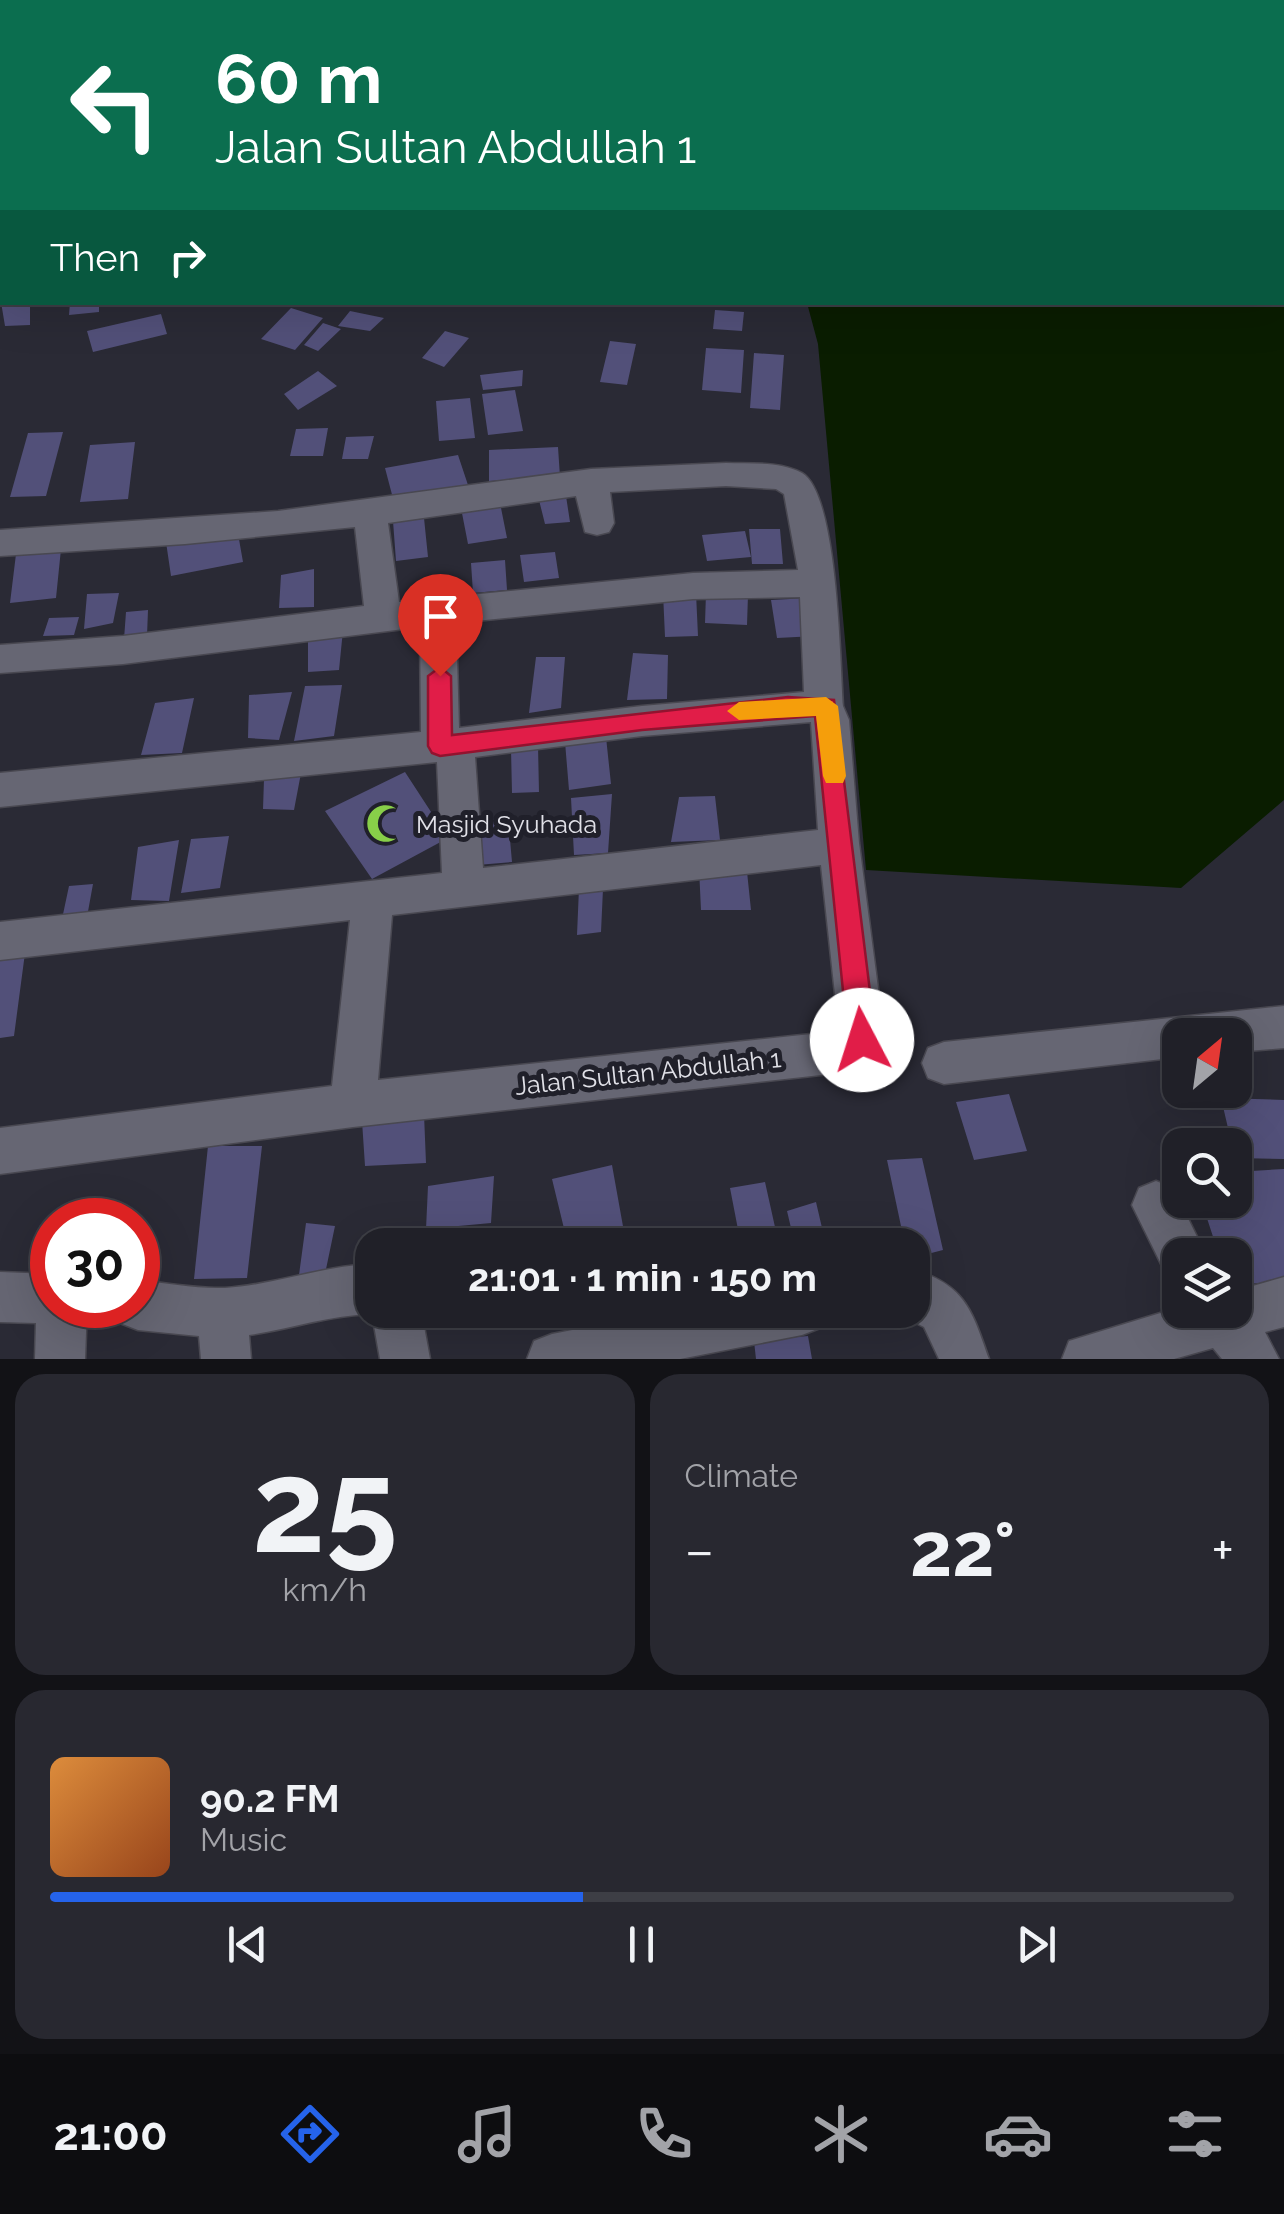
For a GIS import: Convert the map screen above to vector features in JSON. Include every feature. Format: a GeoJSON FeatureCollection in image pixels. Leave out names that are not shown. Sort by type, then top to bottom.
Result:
{"type":"FeatureCollection","features":[{"type":"Feature","properties":{"kind":"street","name":"Jalan Sultan Abdullah 1"},"geometry":{"type":"LineString","coordinates":[[0,1151],[353,1105],[856,1049],[862,1034],[830,720],[824,706],[815,582],[801,494],[788,480],[754,475],[591,480],[370,513]]}},
{"type":"Feature","properties":{"kind":"street"},"geometry":{"type":"LineString","coordinates":[[591,480],[597,522]]}},
{"type":"Feature","properties":{"kind":"street"},"geometry":{"type":"LineString","coordinates":[[0,543],[150,536],[370,513],[384,618]]}},
{"type":"Feature","properties":{"kind":"street"},"geometry":{"type":"LineString","coordinates":[[0,659],[124,650],[438,611],[693,586],[815,582]]}},
{"type":"Feature","properties":{"kind":"street"},"geometry":{"type":"LineString","coordinates":[[438,611],[464,888]]}},
{"type":"Feature","properties":{"kind":"street"},"geometry":{"type":"LineString","coordinates":[[0,790],[448,745],[642,721],[824,706]]}},
{"type":"Feature","properties":{"kind":"street"},"geometry":{"type":"LineString","coordinates":[[0,941],[840,845]]}},
{"type":"Feature","properties":{"kind":"street"},"geometry":{"type":"LineString","coordinates":[[353,1105],[373,899]]}},
{"type":"Feature","properties":{"kind":"street"},"geometry":{"type":"LineString","coordinates":[[1252,1029],[1284,1026]]}},
{"type":"Feature","properties":{"kind":"street"},"geometry":{"type":"LineString","coordinates":[[944,1063],[1162,1038]]}},
{"type":"Feature","properties":{"kind":"street"},"geometry":{"type":"LineString","coordinates":[[1156,1205],[1173,1238]]}},
{"type":"Feature","properties":{"kind":"street"},"geometry":{"type":"LineString","coordinates":[[191,1321],[286,1305],[334,1290],[355,1289]]}},
{"type":"Feature","properties":{"kind":"street"},"geometry":{"type":"LineString","coordinates":[[0,1297],[30,1299]]}},
{"type":"Feature","properties":{"kind":"street"},"geometry":{"type":"LineString","coordinates":[[930,1300],[943,1310],[964,1359]]}},
{"type":"Feature","properties":{"kind":"street"},"geometry":{"type":"LineString","coordinates":[[1252,1308],[1284,1302]]}},
{"type":"Feature","properties":{"kind":"street"},"geometry":{"type":"LineString","coordinates":[[60,1359],[61,1328]]}},
{"type":"Feature","properties":{"kind":"street"},"geometry":{"type":"LineString","coordinates":[[399,1328],[405,1359]]}},
{"type":"Feature","properties":{"kind":"street"},"geometry":{"type":"LineString","coordinates":[[552,1359],[648,1350],[733,1328]]}},
{"type":"Feature","properties":{"kind":"street"},"geometry":{"type":"LineString","coordinates":[[1087,1359],[1179,1328]]}},
{"type":"Feature","properties":{"kind":"street"},"geometry":{"type":"LineString","coordinates":[[1228,1328],[1254,1359]]}},
{"type":"Feature","properties":{"kind":"shaded area"},"geometry":{"type":"Polygon","coordinates":[[[808,305],[1284,305],[1284,800],[1181,888],[866,870],[818,344],[808,305]]]}},
{"type":"Feature","properties":{"kind":"building"},"geometry":{"type":"Polygon","coordinates":[[[2,305],[30,305],[30,325],[5,326],[2,305]]]}},
{"type":"Feature","properties":{"kind":"building"},"geometry":{"type":"Polygon","coordinates":[[[70,305],[99,305],[99,312],[69,315],[70,305]]]}},
{"type":"Feature","properties":{"kind":"building"},"geometry":{"type":"Polygon","coordinates":[[[291,308],[323,318],[295,350],[261,339],[291,308]]]}},
{"type":"Feature","properties":{"kind":"building"},"geometry":{"type":"Polygon","coordinates":[[[715,310],[744,312],[742,331],[713,329],[715,310]]]}},
{"type":"Feature","properties":{"kind":"building"},"geometry":{"type":"Polygon","coordinates":[[[350,311],[384,318],[370,331],[338,326],[350,311]]]}},
{"type":"Feature","properties":{"kind":"building"},"geometry":{"type":"Polygon","coordinates":[[[161,314],[167,334],[93,352],[87,331],[161,314]]]}},
{"type":"Feature","properties":{"kind":"building"},"geometry":{"type":"Polygon","coordinates":[[[323,323],[341,329],[318,351],[304,345],[323,323]]]}},
{"type":"Feature","properties":{"kind":"building"},"geometry":{"type":"Polygon","coordinates":[[[445,331],[469,338],[444,367],[422,358],[445,331]]]}},
{"type":"Feature","properties":{"kind":"building"},"geometry":{"type":"Polygon","coordinates":[[[610,341],[636,344],[627,385],[600,382],[610,341]]]}},
{"type":"Feature","properties":{"kind":"building"},"geometry":{"type":"Polygon","coordinates":[[[706,348],[744,350],[741,393],[702,390],[706,348]]]}},
{"type":"Feature","properties":{"kind":"building"},"geometry":{"type":"Polygon","coordinates":[[[754,353],[784,355],[780,410],[750,408],[754,353]]]}},
{"type":"Feature","properties":{"kind":"building"},"geometry":{"type":"Polygon","coordinates":[[[523,370],[522,386],[483,390],[480,375],[523,370]]]}},
{"type":"Feature","properties":{"kind":"building"},"geometry":{"type":"Polygon","coordinates":[[[318,371],[337,386],[298,410],[284,394],[318,371]]]}},
{"type":"Feature","properties":{"kind":"building"},"geometry":{"type":"Polygon","coordinates":[[[515,390],[523,431],[488,435],[482,394],[515,390]]]}},
{"type":"Feature","properties":{"kind":"building"},"geometry":{"type":"Polygon","coordinates":[[[470,398],[475,438],[439,441],[436,401],[470,398]]]}},
{"type":"Feature","properties":{"kind":"building"},"geometry":{"type":"Polygon","coordinates":[[[328,428],[323,456],[290,456],[296,429],[328,428]]]}},
{"type":"Feature","properties":{"kind":"building"},"geometry":{"type":"Polygon","coordinates":[[[63,432],[46,496],[10,497],[28,433],[63,432]]]}},
{"type":"Feature","properties":{"kind":"building"},"geometry":{"type":"Polygon","coordinates":[[[374,436],[368,459],[342,459],[346,437],[374,436]]]}},
{"type":"Feature","properties":{"kind":"building"},"geometry":{"type":"Polygon","coordinates":[[[135,442],[128,499],[80,502],[90,445],[135,442]]]}},
{"type":"Feature","properties":{"kind":"building"},"geometry":{"type":"Polygon","coordinates":[[[558,447],[560,477],[489,481],[489,450],[558,447]]]}},
{"type":"Feature","properties":{"kind":"building"},"geometry":{"type":"Polygon","coordinates":[[[458,455],[470,491],[395,506],[385,468],[458,455]]]}},
{"type":"Feature","properties":{"kind":"building"},"geometry":{"type":"Polygon","coordinates":[[[566,496],[570,522],[545,524],[539,500],[566,496]]]}},
{"type":"Feature","properties":{"kind":"building"},"geometry":{"type":"Polygon","coordinates":[[[500,503],[507,538],[468,544],[461,508],[500,503]]]}},
{"type":"Feature","properties":{"kind":"building"},"geometry":{"type":"Polygon","coordinates":[[[424,518],[428,557],[396,561],[393,521],[424,518]]]}},
{"type":"Feature","properties":{"kind":"building"},"geometry":{"type":"Polygon","coordinates":[[[237,528],[243,562],[171,576],[166,542],[237,528]]]}},
{"type":"Feature","properties":{"kind":"building"},"geometry":{"type":"Polygon","coordinates":[[[749,529],[780,529],[783,564],[752,564],[749,529]]]}},
{"type":"Feature","properties":{"kind":"building"},"geometry":{"type":"Polygon","coordinates":[[[745,531],[751,557],[707,561],[702,535],[745,531]]]}},
{"type":"Feature","properties":{"kind":"building"},"geometry":{"type":"Polygon","coordinates":[[[61,549],[56,598],[10,603],[16,554],[61,549]]]}},
{"type":"Feature","properties":{"kind":"building"},"geometry":{"type":"Polygon","coordinates":[[[555,552],[559,578],[524,582],[520,555],[555,552]]]}},
{"type":"Feature","properties":{"kind":"building"},"geometry":{"type":"Polygon","coordinates":[[[505,560],[507,590],[473,593],[471,563],[505,560]]]}},
{"type":"Feature","properties":{"kind":"building"},"geometry":{"type":"Polygon","coordinates":[[[314,569],[314,607],[279,608],[281,575],[314,569]]]}},
{"type":"Feature","properties":{"kind":"building"},"geometry":{"type":"Polygon","coordinates":[[[119,593],[113,623],[84,629],[87,594],[119,593]]]}},
{"type":"Feature","properties":{"kind":"building"},"geometry":{"type":"Polygon","coordinates":[[[663,593],[696,593],[698,636],[665,637],[663,593]]]}},
{"type":"Feature","properties":{"kind":"building"},"geometry":{"type":"Polygon","coordinates":[[[706,593],[748,595],[747,625],[705,623],[706,593]]]}},
{"type":"Feature","properties":{"kind":"building"},"geometry":{"type":"Polygon","coordinates":[[[809,598],[816,636],[777,638],[771,600],[809,598]]]}},
{"type":"Feature","properties":{"kind":"building"},"geometry":{"type":"Polygon","coordinates":[[[148,610],[147,636],[124,639],[126,612],[148,610]]]}},
{"type":"Feature","properties":{"kind":"building"},"geometry":{"type":"Polygon","coordinates":[[[79,617],[74,635],[43,636],[49,618],[79,617]]]}},
{"type":"Feature","properties":{"kind":"building"},"geometry":{"type":"Polygon","coordinates":[[[343,630],[339,670],[308,672],[308,633],[343,630]]]}},
{"type":"Feature","properties":{"kind":"building"},"geometry":{"type":"Polygon","coordinates":[[[633,653],[668,655],[667,699],[627,700],[633,653]]]}},
{"type":"Feature","properties":{"kind":"building"},"geometry":{"type":"Polygon","coordinates":[[[536,657],[565,657],[561,708],[529,713],[536,657]]]}},
{"type":"Feature","properties":{"kind":"building"},"geometry":{"type":"Polygon","coordinates":[[[342,685],[334,736],[294,741],[305,686],[342,685]]]}},
{"type":"Feature","properties":{"kind":"building"},"geometry":{"type":"Polygon","coordinates":[[[292,692],[279,740],[248,738],[249,695],[292,692]]]}},
{"type":"Feature","properties":{"kind":"building"},"geometry":{"type":"Polygon","coordinates":[[[194,698],[182,753],[141,755],[155,703],[194,698]]]}},
{"type":"Feature","properties":{"kind":"building"},"geometry":{"type":"Polygon","coordinates":[[[606,737],[611,784],[569,790],[565,742],[606,737]]]}},
{"type":"Feature","properties":{"kind":"building"},"geometry":{"type":"Polygon","coordinates":[[[538,746],[539,792],[512,793],[511,749],[538,746]]]}},
{"type":"Feature","properties":{"kind":"building","name":"Masjid Syuhada"},"geometry":{"type":"Polygon","coordinates":[[[405,772],[448,838],[372,879],[325,811],[405,772]]]}},
{"type":"Feature","properties":{"kind":"building"},"geometry":{"type":"Polygon","coordinates":[[[301,773],[294,810],[263,809],[264,779],[301,773]]]}},
{"type":"Feature","properties":{"kind":"building"},"geometry":{"type":"Polygon","coordinates":[[[612,794],[608,853],[574,855],[571,798],[612,794]]]}},
{"type":"Feature","properties":{"kind":"building"},"geometry":{"type":"Polygon","coordinates":[[[715,796],[720,840],[671,842],[679,797],[715,796]]]}},
{"type":"Feature","properties":{"kind":"building"},"geometry":{"type":"Polygon","coordinates":[[[508,817],[512,862],[477,865],[474,821],[508,817]]]}},
{"type":"Feature","properties":{"kind":"building"},"geometry":{"type":"Polygon","coordinates":[[[229,836],[220,888],[181,893],[191,839],[229,836]]]}},
{"type":"Feature","properties":{"kind":"building"},"geometry":{"type":"Polygon","coordinates":[[[179,840],[169,901],[131,900],[138,847],[179,840]]]}},
{"type":"Feature","properties":{"kind":"building"},"geometry":{"type":"Polygon","coordinates":[[[746,862],[751,910],[701,910],[699,868],[746,862]]]}},
{"type":"Feature","properties":{"kind":"building"},"geometry":{"type":"Polygon","coordinates":[[[93,884],[87,917],[62,919],[69,886],[93,884]]]}},
{"type":"Feature","properties":{"kind":"building"},"geometry":{"type":"Polygon","coordinates":[[[579,888],[603,889],[601,932],[577,935],[579,888]]]}},
{"type":"Feature","properties":{"kind":"building"},"geometry":{"type":"Polygon","coordinates":[[[25,953],[14,1036],[0,1038],[0,954],[25,953]]]}},
{"type":"Feature","properties":{"kind":"building"},"geometry":{"type":"Polygon","coordinates":[[[1009,1094],[1027,1151],[974,1160],[956,1102],[1009,1094]]]}},
{"type":"Feature","properties":{"kind":"building"},"geometry":{"type":"Polygon","coordinates":[[[1252,1099],[1284,1100],[1284,1159],[1252,1158],[1252,1128],[1228,1128],[1223,1108],[1252,1108],[1252,1099]]]}},
{"type":"Feature","properties":{"kind":"building"},"geometry":{"type":"Polygon","coordinates":[[[424,1114],[426,1163],[365,1166],[362,1121],[424,1114]]]}},
{"type":"Feature","properties":{"kind":"building"},"geometry":{"type":"Polygon","coordinates":[[[208,1146],[262,1146],[247,1278],[194,1279],[208,1146]]]}},
{"type":"Feature","properties":{"kind":"building"},"geometry":{"type":"Polygon","coordinates":[[[922,1158],[943,1250],[930,1253],[930,1228],[901,1228],[887,1160],[922,1158]]]}},
{"type":"Feature","properties":{"kind":"building"},"geometry":{"type":"Polygon","coordinates":[[[612,1165],[623,1228],[564,1228],[552,1179],[612,1165]]]}},
{"type":"Feature","properties":{"kind":"building"},"geometry":{"type":"Polygon","coordinates":[[[1284,1169],[1284,1281],[1252,1284],[1252,1238],[1213,1238],[1207,1218],[1252,1218],[1252,1171],[1284,1169]]]}},
{"type":"Feature","properties":{"kind":"building"},"geometry":{"type":"Polygon","coordinates":[[[494,1176],[491,1223],[426,1228],[428,1186],[494,1176]]]}},
{"type":"Feature","properties":{"kind":"building"},"geometry":{"type":"Polygon","coordinates":[[[765,1182],[775,1228],[738,1228],[730,1188],[765,1182]]]}},
{"type":"Feature","properties":{"kind":"building"},"geometry":{"type":"Polygon","coordinates":[[[816,1202],[822,1228],[791,1228],[787,1211],[816,1202]]]}},
{"type":"Feature","properties":{"kind":"building"},"geometry":{"type":"Polygon","coordinates":[[[306,1223],[335,1226],[325,1274],[299,1275],[306,1223]]]}},
{"type":"Feature","properties":{"kind":"building"},"geometry":{"type":"Polygon","coordinates":[[[808,1336],[812,1359],[756,1359],[754,1341],[808,1336]]]}},
{"type":"Feature","properties":{"kind":"slow traffic"},"geometry":{"type":"LineString","coordinates":[[739,711],[826,706],[835,776]]}},
{"type":"Feature","properties":{"kind":"place","name":"Masjid Syuhada"},"geometry":{"type":"Point","coordinates":[386,824]}},
{"type":"Feature","properties":{"kind":"route"},"geometry":{"type":"LineString","coordinates":[[440,676],[440,746],[642,721],[788,706],[826,706],[862,1040]]}}]}
